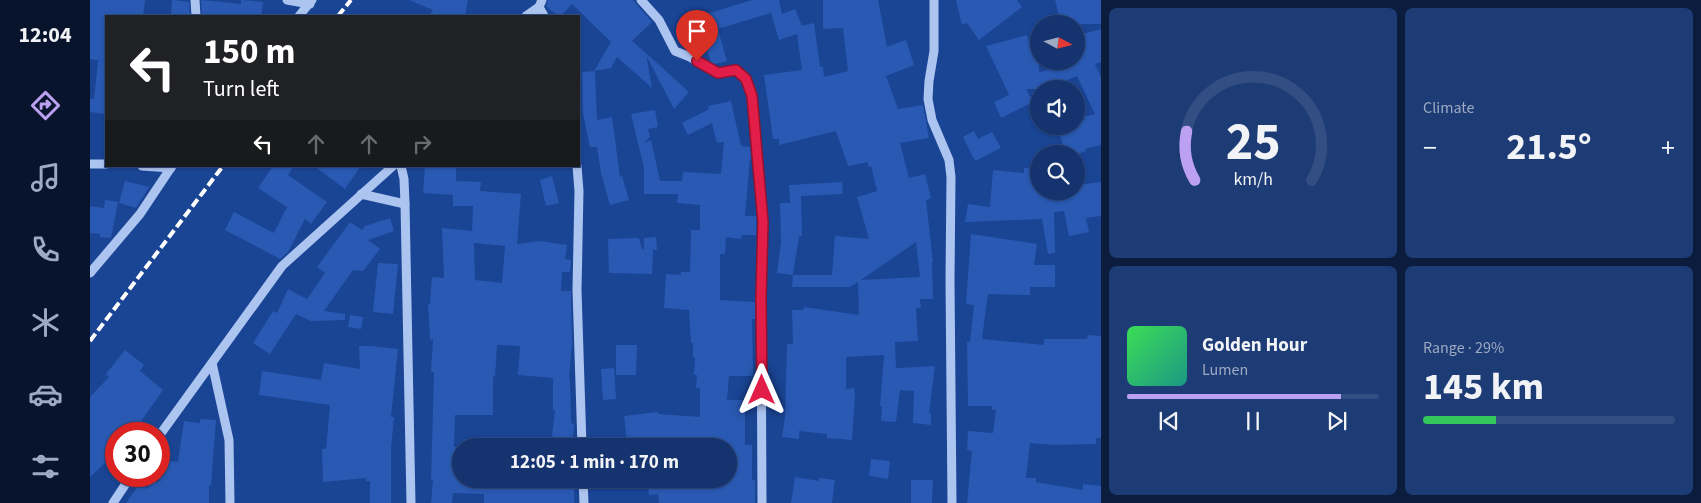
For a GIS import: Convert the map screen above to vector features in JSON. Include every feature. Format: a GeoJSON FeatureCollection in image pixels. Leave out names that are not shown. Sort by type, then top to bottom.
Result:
{"type":"FeatureCollection","features":[{"type":"Feature","properties":{"kind":"street"},"geometry":{"type":"LineString","coordinates":[[195,0],[196,15]]}},
{"type":"Feature","properties":{"kind":"street"},"geometry":{"type":"LineString","coordinates":[[287,0],[311,2]]}},
{"type":"Feature","properties":{"kind":"street"},"geometry":{"type":"LineString","coordinates":[[641,0],[659,20],[676,51],[718,73],[736,70],[746,79],[752,96],[763,222],[761,297],[762,503]]}},
{"type":"Feature","properties":{"kind":"street"},"geometry":{"type":"LineString","coordinates":[[934,0],[934,52],[928,99],[932,120],[949,160],[951,177],[952,503]]}},
{"type":"Feature","properties":{"kind":"street"},"geometry":{"type":"LineString","coordinates":[[300,15],[311,2]]}},
{"type":"Feature","properties":{"kind":"street"},"geometry":{"type":"LineString","coordinates":[[527,15],[541,4]]}},
{"type":"Feature","properties":{"kind":"street"},"geometry":{"type":"LineString","coordinates":[[90,164],[105,164]]}},
{"type":"Feature","properties":{"kind":"street"},"geometry":{"type":"LineString","coordinates":[[90,273],[140,214],[171,167]]}},
{"type":"Feature","properties":{"kind":"street"},"geometry":{"type":"LineString","coordinates":[[169,422],[282,266],[392,167]]}},
{"type":"Feature","properties":{"kind":"street"},"geometry":{"type":"LineString","coordinates":[[401,167],[404,179],[405,204],[411,503]]}},
{"type":"Feature","properties":{"kind":"street"},"geometry":{"type":"LineString","coordinates":[[577,167],[579,192],[577,290],[582,438]]}},
{"type":"Feature","properties":{"kind":"street"},"geometry":{"type":"LineString","coordinates":[[360,194],[405,204]]}},
{"type":"Feature","properties":{"kind":"street"},"geometry":{"type":"LineString","coordinates":[[212,363],[230,440],[230,503]]}},
{"type":"Feature","properties":{"kind":"street"},"geometry":{"type":"LineString","coordinates":[[113,503],[124,487]]}},
{"type":"Feature","properties":{"kind":"street"},"geometry":{"type":"LineString","coordinates":[[583,488],[584,503]]}},
{"type":"Feature","properties":{"kind":"building"},"geometry":{"type":"Polygon","coordinates":[[[90,0],[145,0],[143,15],[105,15],[105,114],[90,112],[90,99],[94,99],[98,61],[102,61],[90,59],[90,0]]]}},
{"type":"Feature","properties":{"kind":"building"},"geometry":{"type":"Polygon","coordinates":[[[172,0],[189,2],[190,15],[171,15],[172,0]]]}},
{"type":"Feature","properties":{"kind":"building"},"geometry":{"type":"Polygon","coordinates":[[[201,0],[241,4],[241,0],[263,2],[261,15],[202,15],[201,0]]]}},
{"type":"Feature","properties":{"kind":"building"},"geometry":{"type":"Polygon","coordinates":[[[409,0],[468,0],[465,15],[430,15],[433,10],[409,0]]]}},
{"type":"Feature","properties":{"kind":"building"},"geometry":{"type":"Polygon","coordinates":[[[548,0],[633,0],[652,22],[632,41],[646,53],[652,88],[617,57],[611,68],[594,71],[611,42],[572,4],[562,15],[557,15],[546,6],[548,0]]]}},
{"type":"Feature","properties":{"kind":"building"},"geometry":{"type":"Polygon","coordinates":[[[752,0],[779,0],[782,14],[795,9],[802,26],[814,23],[820,67],[823,67],[824,77],[848,71],[843,28],[823,29],[823,0],[878,0],[887,47],[906,40],[914,65],[886,76],[898,109],[923,105],[929,138],[900,143],[909,178],[925,174],[931,198],[926,200],[933,262],[933,299],[920,299],[921,308],[916,308],[918,341],[895,342],[896,368],[935,366],[929,413],[931,413],[931,425],[913,423],[914,391],[900,390],[896,422],[881,421],[882,407],[880,406],[884,355],[846,357],[846,389],[854,388],[855,396],[852,440],[827,438],[827,434],[799,431],[799,439],[782,437],[785,417],[787,344],[793,344],[792,310],[803,310],[804,307],[859,315],[858,282],[850,287],[792,287],[793,275],[832,275],[835,236],[869,239],[857,197],[877,191],[871,166],[868,167],[868,162],[848,166],[836,131],[779,145],[779,139],[773,139],[764,75],[802,70],[797,34],[779,40],[771,13],[718,29],[727,61],[715,64],[711,62],[697,17],[752,0]],[[916,242],[861,280],[920,277],[916,242]]]}},
{"type":"Feature","properties":{"kind":"building"},"geometry":{"type":"Polygon","coordinates":[[[956,0],[1017,0],[1022,7],[979,40],[967,23],[962,25],[956,0]]]}},
{"type":"Feature","properties":{"kind":"building"},"geometry":{"type":"Polygon","coordinates":[[[1055,0],[1101,0],[1101,24],[1085,24],[1085,15],[1059,15],[1055,0]]]}},
{"type":"Feature","properties":{"kind":"building"},"geometry":{"type":"Polygon","coordinates":[[[1101,29],[1101,62],[1095,64],[1101,77],[1101,145],[1085,149],[1085,145],[1063,145],[1060,135],[1085,135],[1085,117],[1095,114],[1085,93],[1085,80],[1079,80],[1077,76],[1067,80],[1030,80],[1030,89],[1026,89],[1030,96],[1030,104],[1001,118],[994,102],[1009,95],[986,46],[1027,35],[1030,46],[1030,70],[1039,70],[1039,73],[1046,70],[1085,70],[1085,33],[1101,29]]]}},
{"type":"Feature","properties":{"kind":"building"},"geometry":{"type":"Polygon","coordinates":[[[646,55],[689,92],[674,109],[646,55]]]}},
{"type":"Feature","properties":{"kind":"building"},"geometry":{"type":"Polygon","coordinates":[[[595,71],[597,120],[612,117],[620,177],[622,176],[629,200],[610,205],[601,173],[597,147],[590,147],[583,113],[582,72],[595,71]]]}},
{"type":"Feature","properties":{"kind":"building"},"geometry":{"type":"Polygon","coordinates":[[[731,101],[741,146],[750,147],[751,159],[745,216],[756,216],[756,235],[742,235],[741,239],[726,237],[725,254],[720,254],[720,300],[755,302],[755,319],[752,319],[753,376],[729,376],[727,400],[745,400],[745,445],[752,445],[752,480],[755,480],[755,503],[659,503],[658,494],[649,495],[648,488],[737,488],[737,438],[627,438],[624,416],[657,412],[658,414],[700,417],[700,388],[696,388],[697,375],[694,375],[695,357],[693,357],[693,343],[691,343],[689,310],[664,308],[666,274],[681,275],[681,272],[690,272],[691,230],[700,230],[700,205],[677,203],[678,194],[644,194],[644,168],[631,114],[655,110],[658,127],[648,129],[650,137],[643,144],[651,140],[660,181],[682,181],[683,172],[721,174],[724,142],[717,143],[712,123],[688,135],[682,123],[709,109],[708,106],[731,101]]]}},
{"type":"Feature","properties":{"kind":"building"},"geometry":{"type":"Polygon","coordinates":[[[974,131],[978,139],[992,132],[1001,148],[975,161],[963,137],[974,131]]]}},
{"type":"Feature","properties":{"kind":"building"},"geometry":{"type":"Polygon","coordinates":[[[272,167],[293,167],[288,175],[327,202],[311,224],[305,219],[288,252],[280,259],[225,230],[234,212],[274,233],[287,207],[258,188],[272,167]]]}},
{"type":"Feature","properties":{"kind":"building"},"geometry":{"type":"Polygon","coordinates":[[[315,167],[360,167],[345,189],[315,167]]]}},
{"type":"Feature","properties":{"kind":"building"},"geometry":{"type":"Polygon","coordinates":[[[425,167],[456,167],[456,181],[481,182],[480,191],[521,194],[517,244],[540,241],[567,245],[565,259],[571,260],[570,272],[562,272],[561,291],[571,291],[572,343],[569,379],[571,423],[574,424],[573,438],[552,438],[555,410],[553,410],[553,378],[518,375],[520,346],[497,345],[495,377],[493,376],[493,415],[455,415],[454,438],[452,438],[452,488],[574,488],[574,503],[484,503],[484,494],[453,493],[452,503],[431,503],[434,372],[431,372],[433,339],[430,340],[428,304],[430,304],[432,277],[444,278],[442,228],[472,231],[473,206],[453,206],[453,195],[423,193],[425,167]],[[474,243],[475,280],[502,283],[505,246],[474,243]]]}},
{"type":"Feature","properties":{"kind":"building"},"geometry":{"type":"Polygon","coordinates":[[[1024,168],[1030,168],[1030,200],[1085,200],[1085,184],[1101,182],[1101,216],[1086,218],[1089,232],[1069,236],[1064,211],[1054,212],[1055,253],[1048,254],[1042,219],[965,222],[968,204],[990,207],[993,170],[1024,173],[1024,168]]]}},
{"type":"Feature","properties":{"kind":"building"},"geometry":{"type":"Polygon","coordinates":[[[552,176],[559,203],[546,206],[540,180],[552,176]]]}},
{"type":"Feature","properties":{"kind":"building"},"geometry":{"type":"Polygon","coordinates":[[[125,181],[149,187],[136,208],[119,203],[125,181]]]}},
{"type":"Feature","properties":{"kind":"building"},"geometry":{"type":"Polygon","coordinates":[[[842,182],[843,194],[801,196],[802,236],[799,236],[793,275],[777,273],[781,242],[780,203],[790,203],[789,185],[842,182]]]}},
{"type":"Feature","properties":{"kind":"building"},"geometry":{"type":"Polygon","coordinates":[[[105,200],[118,202],[111,238],[100,237],[100,234],[90,233],[90,206],[104,208],[105,200]]]}},
{"type":"Feature","properties":{"kind":"building"},"geometry":{"type":"Polygon","coordinates":[[[390,218],[394,231],[368,240],[380,249],[363,271],[353,270],[324,311],[345,314],[345,320],[311,321],[296,314],[270,354],[253,343],[273,311],[277,313],[288,289],[307,299],[325,273],[317,267],[350,222],[362,230],[365,226],[390,218]]]}},
{"type":"Feature","properties":{"kind":"building"},"geometry":{"type":"Polygon","coordinates":[[[971,234],[1037,244],[1034,265],[1055,265],[1055,287],[1030,287],[1030,295],[988,294],[982,339],[1044,345],[1044,339],[1087,339],[1088,335],[1101,336],[1101,438],[1096,438],[1096,444],[1054,445],[1030,443],[1026,478],[1036,478],[1036,482],[1083,490],[1083,484],[1101,486],[1101,503],[967,503],[972,451],[967,450],[968,431],[993,433],[996,410],[992,410],[992,406],[968,406],[967,342],[970,342],[974,305],[966,304],[971,234]]]}},
{"type":"Feature","properties":{"kind":"building"},"geometry":{"type":"Polygon","coordinates":[[[656,237],[657,250],[653,250],[652,274],[609,273],[608,239],[639,238],[642,249],[644,249],[644,238],[656,237]]]}},
{"type":"Feature","properties":{"kind":"building"},"geometry":{"type":"Polygon","coordinates":[[[378,263],[398,264],[393,314],[373,312],[378,263]]]}},
{"type":"Feature","properties":{"kind":"building"},"geometry":{"type":"Polygon","coordinates":[[[350,315],[363,317],[361,329],[348,327],[350,315]]]}},
{"type":"Feature","properties":{"kind":"building"},"geometry":{"type":"Polygon","coordinates":[[[616,345],[637,345],[636,375],[616,375],[616,345]]]}},
{"type":"Feature","properties":{"kind":"building"},"geometry":{"type":"Polygon","coordinates":[[[359,346],[398,349],[391,417],[394,417],[391,449],[391,503],[370,503],[370,481],[366,481],[366,478],[323,482],[322,449],[326,449],[330,405],[259,395],[262,371],[321,380],[324,363],[360,369],[359,346]]]}},
{"type":"Feature","properties":{"kind":"building"},"geometry":{"type":"Polygon","coordinates":[[[125,350],[144,365],[140,371],[163,390],[140,422],[105,422],[105,463],[90,477],[90,397],[109,377],[106,374],[125,350]]]}},
{"type":"Feature","properties":{"kind":"building"},"geometry":{"type":"Polygon","coordinates":[[[614,368],[616,399],[603,400],[601,369],[614,368]]]}},
{"type":"Feature","properties":{"kind":"building"},"geometry":{"type":"Polygon","coordinates":[[[200,419],[216,420],[211,485],[209,485],[209,503],[126,503],[137,487],[148,489],[148,487],[170,487],[170,461],[178,462],[184,421],[200,423],[200,419]]]}},
{"type":"Feature","properties":{"kind":"building"},"geometry":{"type":"Polygon","coordinates":[[[871,459],[890,461],[888,479],[869,476],[871,459]]]}},
{"type":"Feature","properties":{"kind":"building"},"geometry":{"type":"Polygon","coordinates":[[[795,477],[819,481],[819,478],[835,480],[832,503],[791,503],[795,477]]]}},
{"type":"Feature","properties":{"kind":"building"},"geometry":{"type":"Polygon","coordinates":[[[911,480],[933,480],[932,503],[911,503],[911,480]]]}},
{"type":"Feature","properties":{"kind":"railway"},"geometry":{"type":"LineString","coordinates":[[339,15],[351,0]]}},
{"type":"Feature","properties":{"kind":"railway"},"geometry":{"type":"LineString","coordinates":[[90,341],[222,167]]}},
{"type":"Feature","properties":{"kind":"route"},"geometry":{"type":"LineString","coordinates":[[697,61],[718,73],[736,70],[746,79],[752,96],[763,222],[761,297],[762,390]]}}]}
